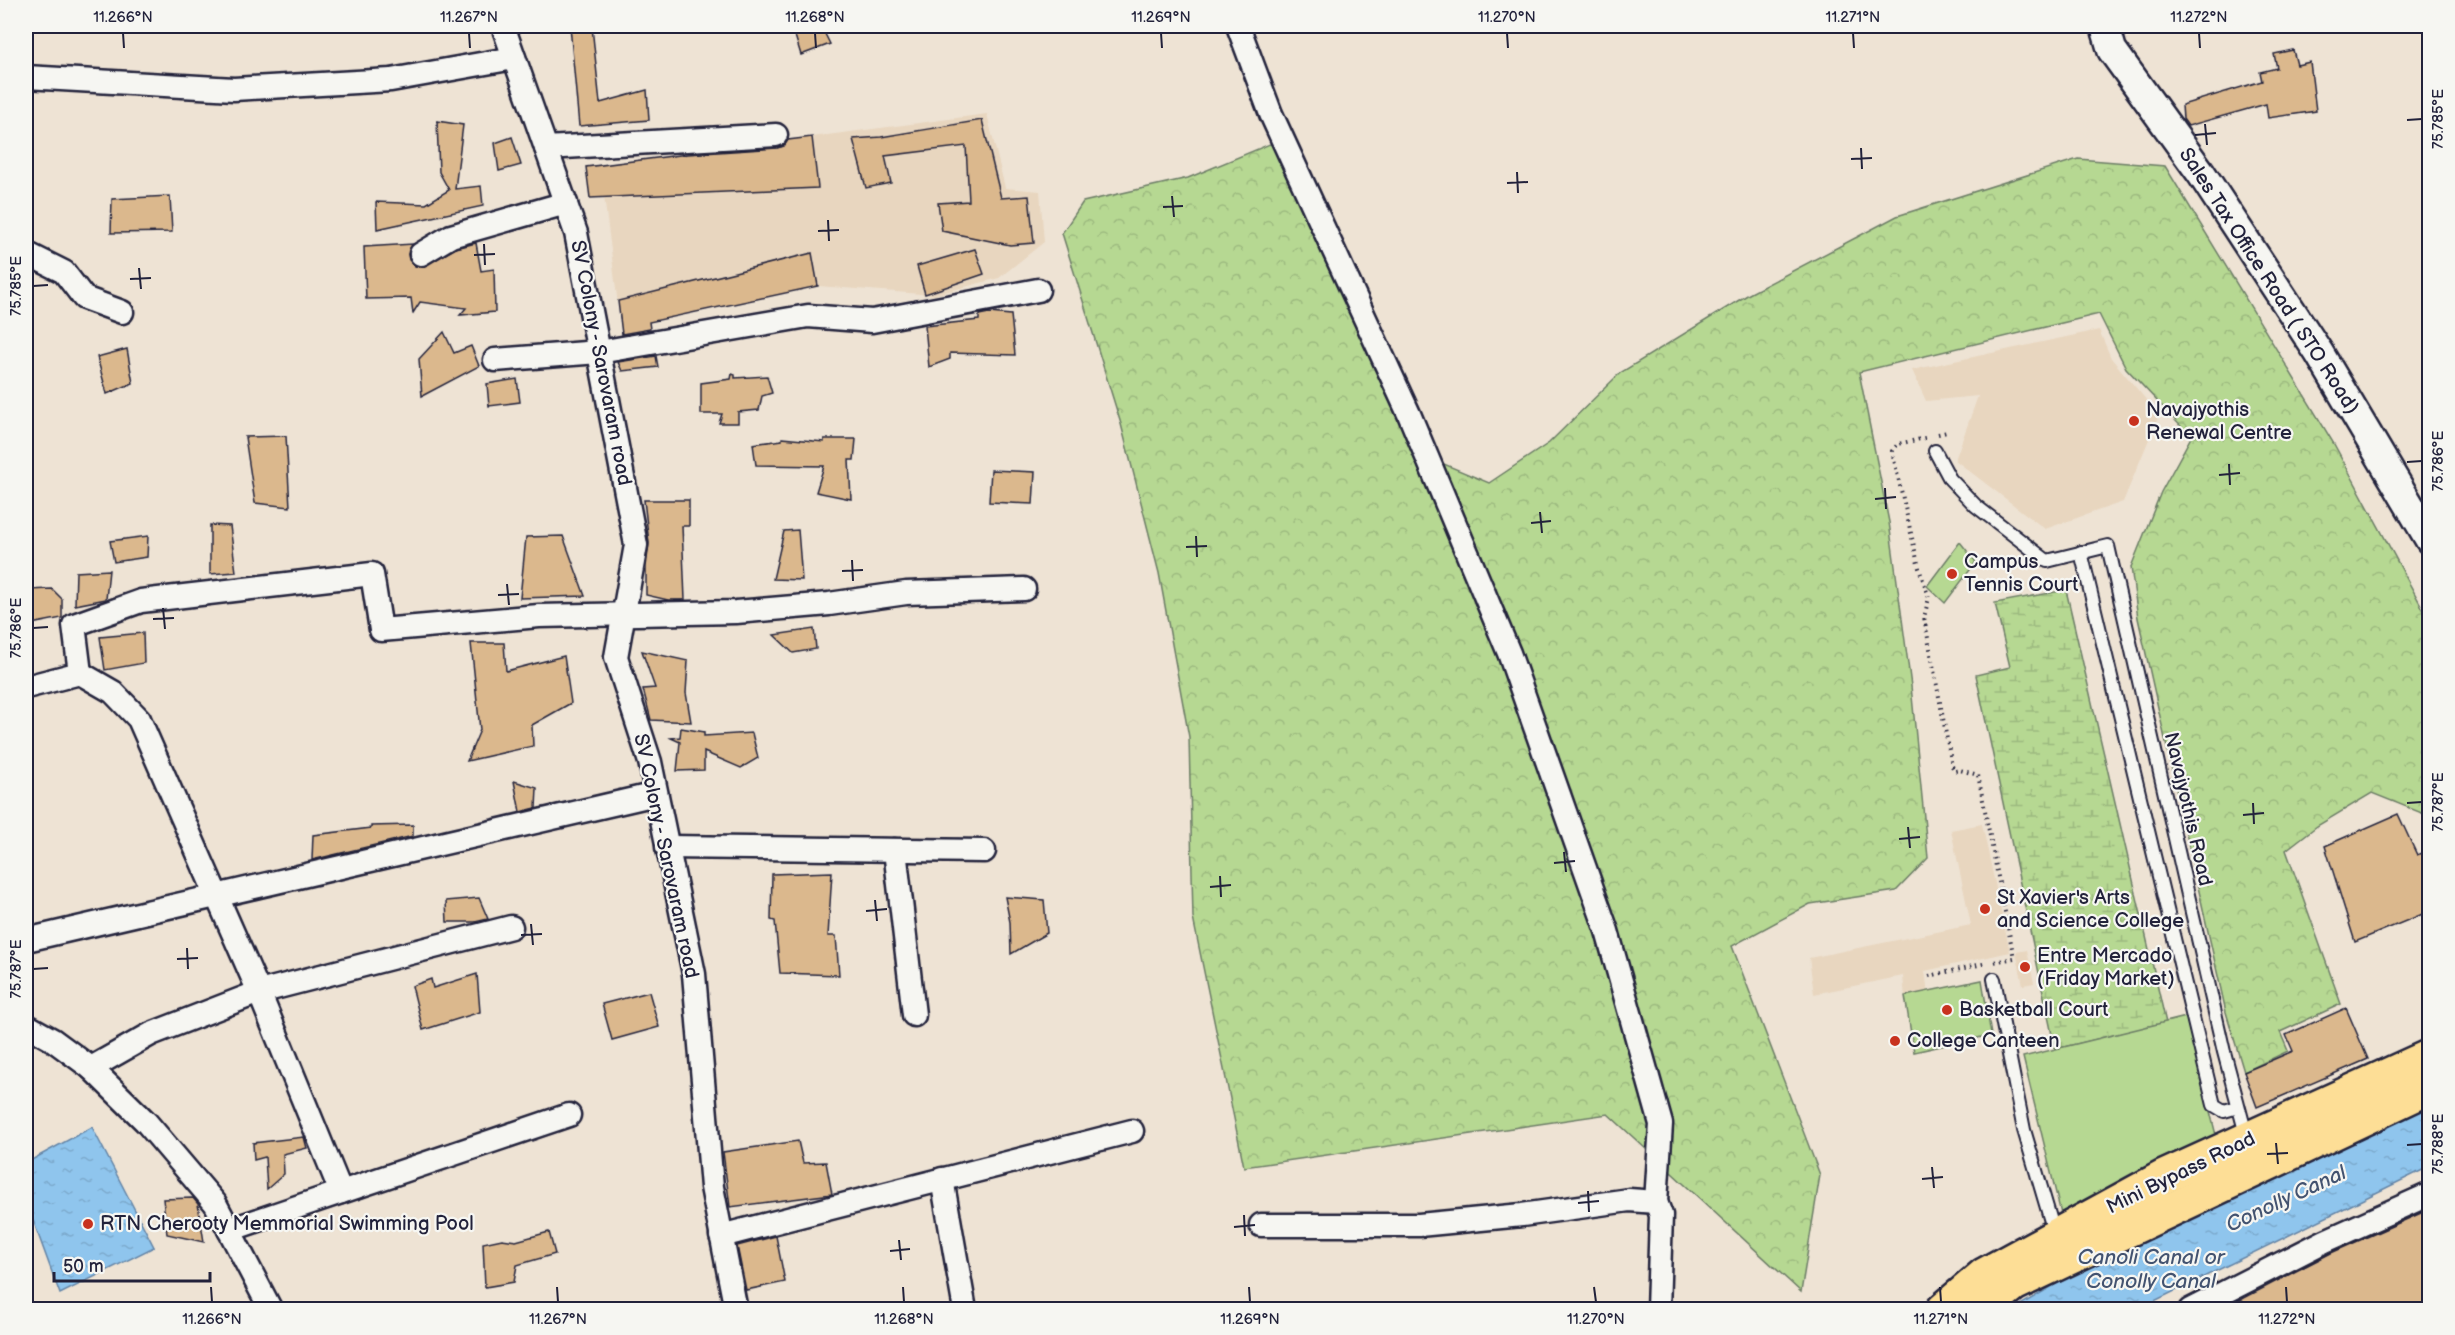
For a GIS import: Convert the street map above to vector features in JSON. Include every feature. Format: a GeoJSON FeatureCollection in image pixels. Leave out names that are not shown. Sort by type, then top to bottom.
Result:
{"type":"FeatureCollection","features":[{"type":"Feature","properties":{"kind":"main road","name":"Mini Bypass Road"},"geometry":{"type":"LineString","coordinates":[[1943,1310],[1984,1275],[2164,1177],[2430,1056]]}},
{"type":"Feature","properties":{"kind":"main road","name":"Mini Bypass Road"},"geometry":{"type":"LineString","coordinates":[[1981,1310],[2014,1284],[2430,1087]]}},
{"type":"Feature","properties":{"kind":"street","name":"SV Colony - Sarovaram road"},"geometry":{"type":"LineString","coordinates":[[503,26],[576,233],[636,545],[616,657],[650,762],[694,974],[712,1187],[736,1310]]}},
{"type":"Feature","properties":{"kind":"street"},"geometry":{"type":"LineString","coordinates":[[1238,26],[1271,114],[1409,414],[1509,653],[1607,932],[1660,1124],[1656,1202],[1661,1215],[1658,1310]]}},
{"type":"Feature","properties":{"kind":"street","name":"Sales Tax Office Road ( STO Road)"},"geometry":{"type":"LineString","coordinates":[[2105,26],[2112,50],[2200,173],[2319,353],[2430,540]]}},
{"type":"Feature","properties":{"kind":"street"},"geometry":{"type":"LineString","coordinates":[[26,77],[234,89],[391,80],[514,57]]}},
{"type":"Feature","properties":{"kind":"street"},"geometry":{"type":"LineString","coordinates":[[546,148],[776,135]]}},
{"type":"Feature","properties":{"kind":"street"},"geometry":{"type":"LineString","coordinates":[[421,254],[451,236],[566,203]]}},
{"type":"Feature","properties":{"kind":"street"},"geometry":{"type":"LineString","coordinates":[[26,253],[64,272],[84,298],[122,312]]}},
{"type":"Feature","properties":{"kind":"street"},"geometry":{"type":"LineString","coordinates":[[495,360],[599,352],[808,316],[872,321],[1038,290]]}},
{"type":"Feature","properties":{"kind":"street"},"geometry":{"type":"LineString","coordinates":[[80,673],[74,626],[141,601],[372,574],[381,630],[539,616],[736,612],[829,604],[906,593],[1024,589]]}},
{"type":"Feature","properties":{"kind":"street"},"geometry":{"type":"LineString","coordinates":[[26,687],[80,673],[113,692],[140,719],[259,992],[341,1192]]}},
{"type":"Feature","properties":{"kind":"street"},"geometry":{"type":"LineString","coordinates":[[26,940],[656,794]]}},
{"type":"Feature","properties":{"kind":"street"},"geometry":{"type":"LineString","coordinates":[[667,847],[984,851]]}},
{"type":"Feature","properties":{"kind":"street"},"geometry":{"type":"LineString","coordinates":[[895,850],[914,1015]]}},
{"type":"Feature","properties":{"kind":"street"},"geometry":{"type":"LineString","coordinates":[[91,1068],[151,1034],[259,992],[511,927]]}},
{"type":"Feature","properties":{"kind":"street"},"geometry":{"type":"LineString","coordinates":[[26,1025],[53,1040],[91,1068],[146,1122],[215,1203],[271,1310]]}},
{"type":"Feature","properties":{"kind":"street"},"geometry":{"type":"LineString","coordinates":[[229,1230],[569,1115]]}},
{"type":"Feature","properties":{"kind":"street"},"geometry":{"type":"LineString","coordinates":[[722,1236],[1132,1131]]}},
{"type":"Feature","properties":{"kind":"street"},"geometry":{"type":"LineString","coordinates":[[942,1179],[965,1310]]}},
{"type":"Feature","properties":{"kind":"street"},"geometry":{"type":"LineString","coordinates":[[2190,1310],[2325,1241],[2430,1194]]}},
{"type":"Feature","properties":{"kind":"street"},"geometry":{"type":"LineString","coordinates":[[1261,1226],[1419,1225],[1522,1215],[1629,1200],[1656,1202]]}},
{"type":"Feature","properties":{"kind":"lane","name":"Navajyothis Road"},"geometry":{"type":"LineString","coordinates":[[1935,451],[1950,479],[1976,506],[2048,561],[2108,546],[2221,1041],[2247,1139]]}},
{"type":"Feature","properties":{"kind":"lane"},"geometry":{"type":"LineString","coordinates":[[2081,552],[2214,1104],[2224,1111],[2238,1107]]}},
{"type":"Feature","properties":{"kind":"lane"},"geometry":{"type":"LineString","coordinates":[[1994,979],[2024,1130],[2056,1236]]}},
{"type":"Feature","properties":{"kind":"path"},"geometry":{"type":"LineString","coordinates":[[1929,976],[2014,958],[1978,775],[1960,770],[1955,771],[1952,766],[1924,617],[1929,598],[1918,567],[1892,451],[1898,444],[1947,432]]}},
{"type":"Feature","properties":{"kind":"shaded area"},"geometry":{"type":"Polygon","coordinates":[[[987,114],[1005,188],[1040,191],[1044,242],[999,278],[934,295],[818,286],[621,328],[600,165],[987,114]]]}},
{"type":"Feature","properties":{"kind":"shaded area"},"geometry":{"type":"Polygon","coordinates":[[[2099,330],[2111,358],[2159,415],[2123,502],[2045,529],[1955,460],[1978,396],[1926,401],[1912,370],[2099,330]]]}},
{"type":"Feature","properties":{"kind":"shaded area","name":"St Xavier's Arts and Science College"},"geometry":{"type":"Polygon","coordinates":[[[1982,824],[2010,952],[1925,971],[1928,994],[1905,998],[1903,976],[1814,994],[1809,958],[1971,925],[1951,830],[1982,824]]]}},
{"type":"Feature","properties":{"kind":"shaded area","name":"Entre Mercado (Friday Market)"},"geometry":{"type":"Polygon","coordinates":[[[2027,950],[2034,983],[2023,985],[2016,952],[2027,950]]]}},
{"type":"Feature","properties":{"kind":"green space"},"geometry":{"type":"Polygon","coordinates":[[[1282,139],[1427,457],[1489,483],[1549,443],[1620,373],[1749,294],[1897,216],[2078,159],[2165,166],[2334,444],[2429,620],[2429,816],[2372,793],[2317,826],[2286,850],[2341,1004],[2280,1032],[2288,1051],[2244,1072],[2226,1012],[2138,618],[2131,567],[2161,492],[2191,437],[2126,368],[2099,314],[1859,372],[1889,522],[1911,686],[1928,858],[1896,891],[1810,904],[1732,946],[1820,1175],[1801,1292],[1608,1114],[1244,1167],[1193,918],[1189,737],[1159,573],[1121,424],[1062,233],[1083,202],[1188,178],[1282,139]]]}},
{"type":"Feature","properties":{"kind":"green space","name":"Campus Tennis Court"},"geometry":{"type":"Polygon","coordinates":[[[1960,542],[1976,562],[1945,603],[1927,586],[1960,542]]]}},
{"type":"Feature","properties":{"kind":"green space"},"geometry":{"type":"Polygon","coordinates":[[[2066,590],[2166,1023],[2055,1049],[1976,675],[2010,667],[1995,603],[2066,590]]]}},
{"type":"Feature","properties":{"kind":"green space","name":"Basketball Court"},"geometry":{"type":"Polygon","coordinates":[[[1982,980],[1991,1035],[1914,1052],[1905,996],[1982,980]]]}},
{"type":"Feature","properties":{"kind":"green space"},"geometry":{"type":"Polygon","coordinates":[[[2186,1017],[2217,1139],[2061,1214],[2023,1057],[2186,1017]]]}},
{"type":"Feature","properties":{"kind":"water","name":"Canoli Canal or Conolly Canal"},"geometry":{"type":"Polygon","coordinates":[[[2429,1101],[2429,1167],[2138,1309],[2012,1310],[2095,1261],[2429,1101]]]}},
{"type":"Feature","properties":{"kind":"water","name":"RTN Cherooty Memmorial Swimming Pool"},"geometry":{"type":"Polygon","coordinates":[[[92,1127],[154,1247],[60,1294],[26,1201],[26,1163],[92,1127]]]}},
{"type":"Feature","properties":{"kind":"building"},"geometry":{"type":"Polygon","coordinates":[[[570,26],[592,27],[600,103],[647,90],[649,120],[579,126],[570,26]]]}},
{"type":"Feature","properties":{"kind":"building"},"geometry":{"type":"Polygon","coordinates":[[[792,26],[821,26],[830,44],[801,55],[792,26]]]}},
{"type":"Feature","properties":{"kind":"building"},"geometry":{"type":"Polygon","coordinates":[[[2293,50],[2297,65],[2310,62],[2316,111],[2268,118],[2266,104],[2188,126],[2183,119],[2182,105],[2262,81],[2260,72],[2277,68],[2274,54],[2293,50]]]}},
{"type":"Feature","properties":{"kind":"building"},"geometry":{"type":"Polygon","coordinates":[[[982,120],[1001,198],[1029,196],[1034,243],[1010,245],[942,231],[938,203],[969,201],[966,146],[885,156],[891,183],[866,188],[853,139],[881,137],[982,120]]]}},
{"type":"Feature","properties":{"kind":"building"},"geometry":{"type":"Polygon","coordinates":[[[437,121],[463,125],[455,189],[481,186],[483,206],[377,229],[376,202],[426,204],[449,190],[439,172],[437,121]]]}},
{"type":"Feature","properties":{"kind":"building"},"geometry":{"type":"Polygon","coordinates":[[[512,137],[521,165],[499,171],[495,143],[512,137]]]}},
{"type":"Feature","properties":{"kind":"building"},"geometry":{"type":"Polygon","coordinates":[[[812,137],[818,188],[590,198],[586,167],[688,154],[777,148],[784,146],[788,140],[812,137]]]}},
{"type":"Feature","properties":{"kind":"building"},"geometry":{"type":"Polygon","coordinates":[[[170,196],[172,232],[111,233],[112,199],[170,196]]]}},
{"type":"Feature","properties":{"kind":"building"},"geometry":{"type":"Polygon","coordinates":[[[476,243],[481,271],[494,269],[495,312],[460,315],[466,308],[420,302],[413,313],[411,298],[366,299],[364,247],[413,244],[408,254],[409,260],[415,266],[422,267],[456,248],[476,243]]]}},
{"type":"Feature","properties":{"kind":"building"},"geometry":{"type":"Polygon","coordinates":[[[975,249],[984,274],[925,294],[917,266],[975,249]]]}},
{"type":"Feature","properties":{"kind":"building"},"geometry":{"type":"Polygon","coordinates":[[[812,253],[818,286],[649,322],[650,329],[622,334],[618,301],[812,253]]]}},
{"type":"Feature","properties":{"kind":"building"},"geometry":{"type":"Polygon","coordinates":[[[989,313],[1011,315],[1015,355],[950,353],[950,359],[929,367],[925,326],[979,320],[979,315],[989,313]]]}},
{"type":"Feature","properties":{"kind":"building"},"geometry":{"type":"Polygon","coordinates":[[[444,332],[454,353],[471,346],[479,366],[422,396],[419,359],[444,332]]]}},
{"type":"Feature","properties":{"kind":"building"},"geometry":{"type":"Polygon","coordinates":[[[127,349],[133,383],[107,394],[97,357],[127,349]]]}},
{"type":"Feature","properties":{"kind":"building"},"geometry":{"type":"Polygon","coordinates":[[[656,356],[658,367],[622,371],[618,362],[656,356]]]}},
{"type":"Feature","properties":{"kind":"building"},"geometry":{"type":"Polygon","coordinates":[[[732,374],[735,378],[767,376],[772,393],[762,396],[759,410],[738,412],[738,423],[719,423],[722,414],[701,414],[701,383],[731,379],[732,374]]]}},
{"type":"Feature","properties":{"kind":"building"},"geometry":{"type":"Polygon","coordinates":[[[517,379],[520,402],[489,406],[487,384],[517,379]]]}},
{"type":"Feature","properties":{"kind":"building"},"geometry":{"type":"Polygon","coordinates":[[[286,436],[290,507],[255,503],[245,437],[286,436]]]}},
{"type":"Feature","properties":{"kind":"building"},"geometry":{"type":"Polygon","coordinates":[[[782,438],[824,442],[824,439],[856,439],[854,460],[849,460],[851,499],[816,492],[824,466],[756,465],[753,444],[782,440],[782,438]]]}},
{"type":"Feature","properties":{"kind":"building"},"geometry":{"type":"Polygon","coordinates":[[[991,470],[1035,472],[1033,504],[989,502],[991,470]]]}},
{"type":"Feature","properties":{"kind":"building"},"geometry":{"type":"Polygon","coordinates":[[[644,500],[689,500],[689,526],[682,526],[685,600],[668,600],[646,595],[649,543],[644,500]]]}},
{"type":"Feature","properties":{"kind":"building"},"geometry":{"type":"Polygon","coordinates":[[[210,525],[230,526],[236,572],[210,574],[210,525]]]}},
{"type":"Feature","properties":{"kind":"building"},"geometry":{"type":"Polygon","coordinates":[[[798,530],[802,580],[773,579],[784,531],[798,530]]]}},
{"type":"Feature","properties":{"kind":"building"},"geometry":{"type":"Polygon","coordinates":[[[148,536],[147,557],[114,562],[110,541],[148,536]]]}},
{"type":"Feature","properties":{"kind":"building"},"geometry":{"type":"Polygon","coordinates":[[[563,536],[585,596],[520,598],[526,537],[563,536]]]}},
{"type":"Feature","properties":{"kind":"building"},"geometry":{"type":"Polygon","coordinates":[[[109,570],[106,599],[75,605],[76,572],[109,570]]]}},
{"type":"Feature","properties":{"kind":"building"},"geometry":{"type":"Polygon","coordinates":[[[52,589],[62,599],[62,618],[26,625],[26,590],[52,589]]]}},
{"type":"Feature","properties":{"kind":"building"},"geometry":{"type":"Polygon","coordinates":[[[814,629],[816,649],[793,653],[774,635],[814,629]]]}},
{"type":"Feature","properties":{"kind":"building"},"geometry":{"type":"Polygon","coordinates":[[[143,633],[144,663],[105,670],[100,637],[143,633]]]}},
{"type":"Feature","properties":{"kind":"building"},"geometry":{"type":"Polygon","coordinates":[[[471,643],[504,643],[506,671],[564,656],[571,703],[532,725],[533,746],[467,761],[480,730],[471,643]]]}},
{"type":"Feature","properties":{"kind":"building"},"geometry":{"type":"Polygon","coordinates":[[[642,651],[688,661],[686,693],[691,722],[651,720],[643,689],[655,688],[642,651]]]}},
{"type":"Feature","properties":{"kind":"building"},"geometry":{"type":"Polygon","coordinates":[[[681,728],[704,732],[704,736],[752,733],[758,758],[741,768],[704,752],[704,770],[677,771],[680,742],[671,738],[680,737],[681,728]]]}},
{"type":"Feature","properties":{"kind":"building"},"geometry":{"type":"Polygon","coordinates":[[[514,781],[537,788],[536,808],[520,812],[514,781]]]}},
{"type":"Feature","properties":{"kind":"building"},"geometry":{"type":"Polygon","coordinates":[[[2398,814],[2417,855],[2430,849],[2430,911],[2355,942],[2325,846],[2398,814]]]}},
{"type":"Feature","properties":{"kind":"building"},"geometry":{"type":"Polygon","coordinates":[[[413,825],[413,836],[312,860],[313,835],[371,828],[371,826],[413,825]]]}},
{"type":"Feature","properties":{"kind":"building"},"geometry":{"type":"Polygon","coordinates":[[[832,872],[828,936],[836,936],[839,975],[780,973],[775,921],[771,920],[772,874],[832,872]]]}},
{"type":"Feature","properties":{"kind":"building"},"geometry":{"type":"Polygon","coordinates":[[[1005,897],[1044,900],[1047,933],[1011,954],[1010,922],[1005,897]]]}},
{"type":"Feature","properties":{"kind":"building"},"geometry":{"type":"Polygon","coordinates":[[[479,898],[488,919],[475,922],[447,922],[446,901],[479,898]]]}},
{"type":"Feature","properties":{"kind":"building"},"geometry":{"type":"Polygon","coordinates":[[[477,974],[480,1012],[423,1030],[412,986],[431,979],[433,988],[477,974]]]}},
{"type":"Feature","properties":{"kind":"building"},"geometry":{"type":"Polygon","coordinates":[[[649,992],[659,1027],[612,1040],[602,1004],[649,992]]]}},
{"type":"Feature","properties":{"kind":"building"},"geometry":{"type":"Polygon","coordinates":[[[2346,1008],[2368,1059],[2257,1107],[2244,1072],[2293,1051],[2286,1035],[2346,1008]]]}},
{"type":"Feature","properties":{"kind":"building"},"geometry":{"type":"Polygon","coordinates":[[[304,1137],[307,1148],[283,1154],[284,1174],[267,1189],[265,1157],[254,1160],[253,1143],[304,1137]]]}},
{"type":"Feature","properties":{"kind":"building"},"geometry":{"type":"Polygon","coordinates":[[[798,1141],[803,1163],[826,1162],[832,1194],[730,1207],[723,1152],[798,1141]]]}},
{"type":"Feature","properties":{"kind":"building"},"geometry":{"type":"Polygon","coordinates":[[[193,1198],[198,1204],[204,1242],[167,1234],[163,1199],[193,1198]]]}},
{"type":"Feature","properties":{"kind":"building"},"geometry":{"type":"Polygon","coordinates":[[[2430,1209],[2430,1310],[2221,1310],[2331,1253],[2430,1209]]]}},
{"type":"Feature","properties":{"kind":"building"},"geometry":{"type":"Polygon","coordinates":[[[549,1232],[555,1254],[517,1265],[514,1282],[485,1287],[483,1243],[502,1239],[516,1241],[549,1232]]]}},
{"type":"Feature","properties":{"kind":"building"},"geometry":{"type":"Polygon","coordinates":[[[776,1236],[785,1282],[746,1290],[737,1246],[776,1236]]]}},
{"type":"Feature","properties":{"kind":"place","name":"Navajyothis Renewal Centre"},"geometry":{"type":"Point","coordinates":[2134,421]}},
{"type":"Feature","properties":{"kind":"place","name":"Campus Tennis Court"},"geometry":{"type":"Point","coordinates":[1952,574]}},
{"type":"Feature","properties":{"kind":"place","name":"St Xavier's Arts and Science College"},"geometry":{"type":"Point","coordinates":[1985,909]}},
{"type":"Feature","properties":{"kind":"place","name":"Entre Mercado (Friday Market)"},"geometry":{"type":"Point","coordinates":[2025,967]}},
{"type":"Feature","properties":{"kind":"place","name":"Basketball Court"},"geometry":{"type":"Point","coordinates":[1947,1010]}},
{"type":"Feature","properties":{"kind":"place","name":"College Canteen"},"geometry":{"type":"Point","coordinates":[1895,1041]}},
{"type":"Feature","properties":{"kind":"place","name":"RTN Cherooty Memmorial Swimming Pool"},"geometry":{"type":"Point","coordinates":[88,1224]}},
{"type":"Feature","properties":{"kind":"water label","name":"Conolly Canal"},"geometry":{"type":"Point","coordinates":[2286,1199]}}]}
